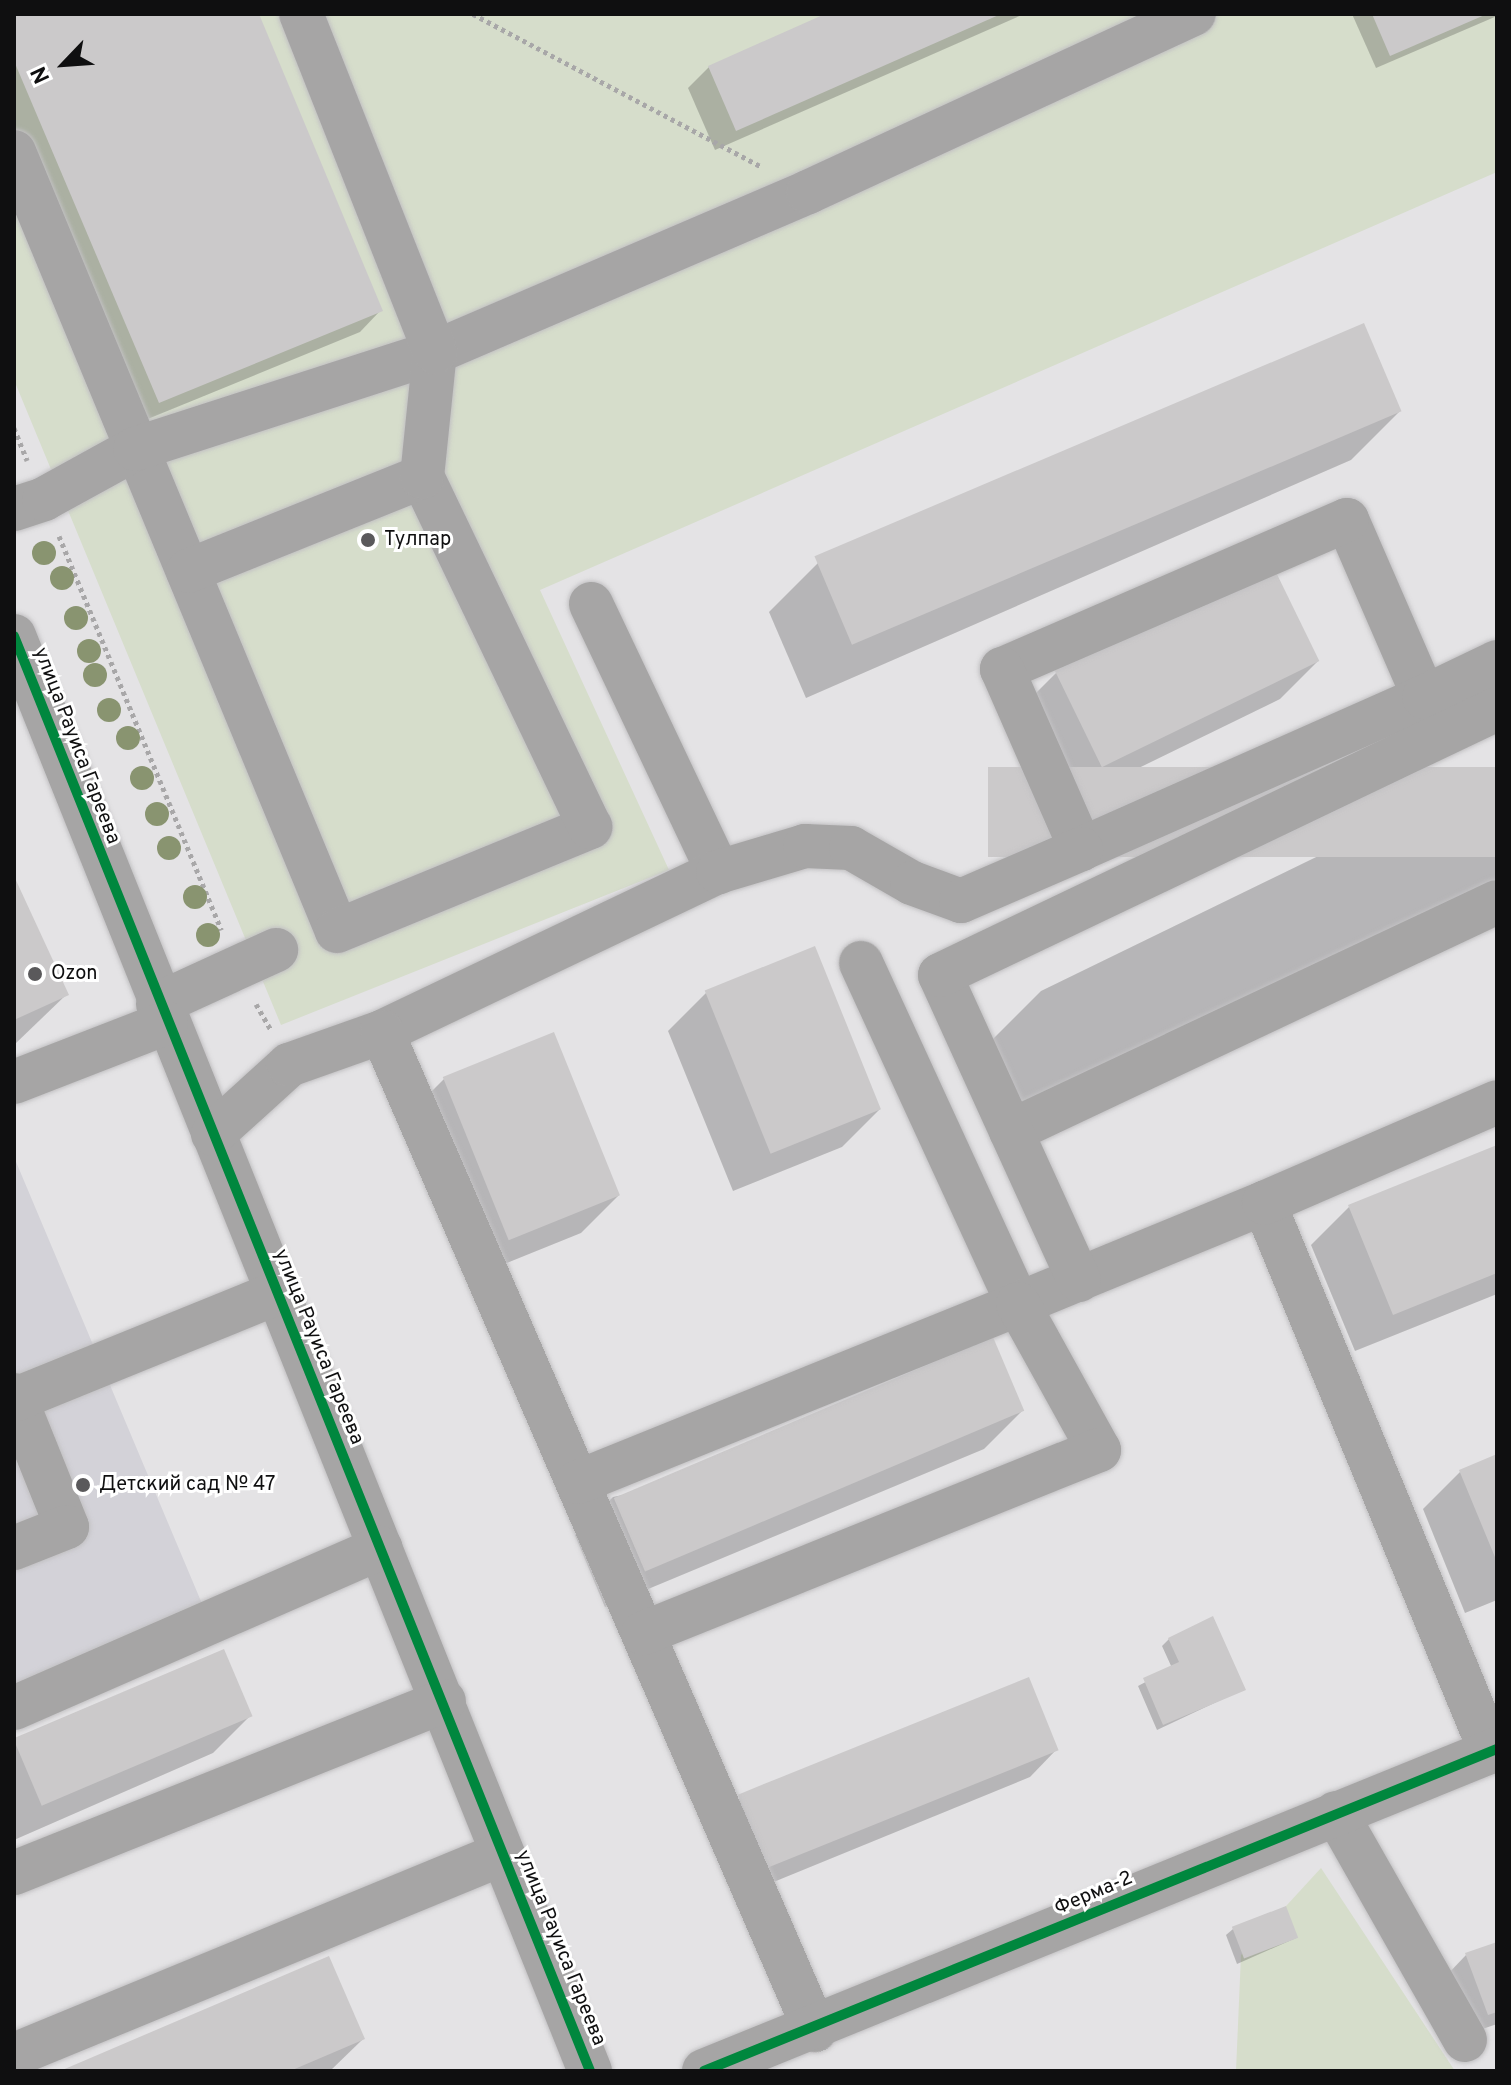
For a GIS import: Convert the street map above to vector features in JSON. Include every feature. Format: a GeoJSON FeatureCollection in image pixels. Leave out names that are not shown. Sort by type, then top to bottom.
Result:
{"type":"FeatureCollection","features":[{"type":"Feature","properties":{"kind":"street"},"geometry":{"type":"LineString","coordinates":[[14,152],[337,931],[590,827],[422,477],[435,352],[301,14]]}},
{"type":"Feature","properties":{"kind":"street"},"geometry":{"type":"LineString","coordinates":[[29,504],[135,449],[435,352],[808,192],[1194,14]]}},
{"type":"Feature","properties":{"kind":"street"},"geometry":{"type":"LineString","coordinates":[[188,571],[422,477]]}},
{"type":"Feature","properties":{"kind":"street"},"geometry":{"type":"LineString","coordinates":[[1081,849],[1002,669],[1347,520],[1424,697]]}},
{"type":"Feature","properties":{"kind":"street"},"geometry":{"type":"LineString","coordinates":[[591,604],[718,872]]}},
{"type":"Feature","properties":{"kind":"street","name":"улица Рауиса Гареева"},"geometry":{"type":"LineString","coordinates":[[14,636],[162,1014],[444,1701],[590,2071]]}},
{"type":"Feature","properties":{"kind":"street"},"geometry":{"type":"LineString","coordinates":[[213,1134],[289,1065],[382,1032],[718,872],[805,846],[851,848],[912,883],[961,901],[1497,662]]}},
{"type":"Feature","properties":{"kind":"street"},"geometry":{"type":"LineString","coordinates":[[1079,1280],[940,975],[1497,709]]}},
{"type":"Feature","properties":{"kind":"street"},"geometry":{"type":"LineString","coordinates":[[1011,1131],[1497,902]]}},
{"type":"Feature","properties":{"kind":"street"},"geometry":{"type":"LineString","coordinates":[[14,1082],[162,1014],[256,958]]}},
{"type":"Feature","properties":{"kind":"street"},"geometry":{"type":"LineString","coordinates":[[643,1633],[1099,1450],[1018,1304],[861,963]]}},
{"type":"Feature","properties":{"kind":"street"},"geometry":{"type":"LineString","coordinates":[[382,1032],[815,2030]]}},
{"type":"Feature","properties":{"kind":"street"},"geometry":{"type":"LineString","coordinates":[[578,1482],[1079,1280],[1497,1102]]}},
{"type":"Feature","properties":{"kind":"street"},"geometry":{"type":"LineString","coordinates":[[1264,1203],[1494,1750]]}},
{"type":"Feature","properties":{"kind":"street"},"geometry":{"type":"LineString","coordinates":[[14,1548],[67,1527],[15,1397],[277,1293]]}},
{"type":"Feature","properties":{"kind":"street"},"geometry":{"type":"LineString","coordinates":[[14,1708],[381,1548]]}},
{"type":"Feature","properties":{"kind":"street"},"geometry":{"type":"LineString","coordinates":[[14,1873],[444,1701]]}},
{"type":"Feature","properties":{"kind":"street","name":"Ферма-2"},"geometry":{"type":"LineString","coordinates":[[704,2071],[815,2030],[1494,1750]]}},
{"type":"Feature","properties":{"kind":"street"},"geometry":{"type":"LineString","coordinates":[[1336,1813],[1465,2040]]}},
{"type":"Feature","properties":{"kind":"street"},"geometry":{"type":"LineString","coordinates":[[14,2055],[502,1854]]}},
{"type":"Feature","properties":{"kind":"path"},"geometry":{"type":"LineString","coordinates":[[473,14],[808,192]]}},
{"type":"Feature","properties":{"kind":"path"},"geometry":{"type":"LineString","coordinates":[[14,428],[29,504],[256,958],[289,1065]]}},
{"type":"Feature","properties":{"kind":"shaded area","name":"Детский сад № 47"},"geometry":{"type":"Polygon","coordinates":[[[14,1157],[203,1606],[14,1686],[14,1157]]]}},
{"type":"Feature","properties":{"kind":"green space","name":"Тулпар"},"geometry":{"type":"Polygon","coordinates":[[[14,14],[1497,14],[1497,172],[540,590],[669,870],[281,1025],[14,380],[14,14]]]}},
{"type":"Feature","properties":{"kind":"green space"},"geometry":{"type":"Polygon","coordinates":[[[1321,1868],[1455,2071],[1236,2071],[1241,1955],[1321,1868]]]}},
{"type":"Feature","properties":{"kind":"building"},"geometry":{"type":"Polygon","coordinates":[[[14,14],[259,14],[383,311],[159,403],[14,61],[14,14]]]}},
{"type":"Feature","properties":{"kind":"building"},"geometry":{"type":"Polygon","coordinates":[[[825,14],[1001,14],[736,131],[708,66],[825,14]]]}},
{"type":"Feature","properties":{"kind":"building"},"geometry":{"type":"Polygon","coordinates":[[[1372,14],[1487,14],[1390,56],[1372,14]]]}},
{"type":"Feature","properties":{"kind":"building"},"geometry":{"type":"Polygon","coordinates":[[[1364,323],[1402,411],[852,645],[814,556],[1364,323]]]}},
{"type":"Feature","properties":{"kind":"building"},"geometry":{"type":"Polygon","coordinates":[[[1272,564],[1319,661],[1102,767],[1054,670],[1272,564]]]}},
{"type":"Feature","properties":{"kind":"building"},"geometry":{"type":"Polygon","coordinates":[[[988,767],[1497,767],[1497,857],[988,857],[988,767]]]}},
{"type":"Feature","properties":{"kind":"building"},"geometry":{"type":"Polygon","coordinates":[[[14,876],[69,995],[14,1020],[14,876]]]}},
{"type":"Feature","properties":{"kind":"building"},"geometry":{"type":"Polygon","coordinates":[[[815,946],[881,1109],[771,1154],[705,991],[815,946]]]}},
{"type":"Feature","properties":{"kind":"building"},"geometry":{"type":"Polygon","coordinates":[[[554,1032],[620,1195],[509,1240],[443,1077],[554,1032]]]}},
{"type":"Feature","properties":{"kind":"building"},"geometry":{"type":"Polygon","coordinates":[[[1497,1145],[1497,1273],[1393,1315],[1348,1205],[1497,1145]]]}},
{"type":"Feature","properties":{"kind":"building"},"geometry":{"type":"Polygon","coordinates":[[[993,1337],[1024,1411],[645,1572],[614,1498],[993,1337]]]}},
{"type":"Feature","properties":{"kind":"building"},"geometry":{"type":"Polygon","coordinates":[[[1497,1454],[1497,1562],[1459,1470],[1497,1454]]]}},
{"type":"Feature","properties":{"kind":"building"},"geometry":{"type":"Polygon","coordinates":[[[1213,1616],[1246,1690],[1163,1725],[1143,1678],[1179,1662],[1168,1638],[1213,1616]]]}},
{"type":"Feature","properties":{"kind":"building"},"geometry":{"type":"Polygon","coordinates":[[[224,1649],[253,1716],[42,1806],[14,1738],[224,1649]]]}},
{"type":"Feature","properties":{"kind":"building"},"geometry":{"type":"Polygon","coordinates":[[[1029,1677],[1059,1750],[767,1868],[738,1795],[1029,1677]]]}},
{"type":"Feature","properties":{"kind":"building"},"geometry":{"type":"Polygon","coordinates":[[[1286,1906],[1298,1938],[1244,1959],[1232,1927],[1286,1906]]]}},
{"type":"Feature","properties":{"kind":"building"},"geometry":{"type":"Polygon","coordinates":[[[1497,1942],[1497,2012],[1488,2015],[1465,1953],[1497,1942]]]}},
{"type":"Feature","properties":{"kind":"building"},"geometry":{"type":"Polygon","coordinates":[[[329,1956],[365,2039],[290,2071],[60,2071],[329,1956]]]}},
{"type":"Feature","properties":{"kind":"cycle path"},"geometry":{"type":"LineString","coordinates":[[14,636],[590,2071]]}},
{"type":"Feature","properties":{"kind":"cycle path"},"geometry":{"type":"LineString","coordinates":[[704,2071],[1497,1749]]}},
{"type":"Feature","properties":{"kind":"place","name":"Тулпар"},"geometry":{"type":"Point","coordinates":[368,540]}},
{"type":"Feature","properties":{"kind":"place","name":"Ozon"},"geometry":{"type":"Point","coordinates":[35,974]}},
{"type":"Feature","properties":{"kind":"place","name":"Детский сад № 47"},"geometry":{"type":"Point","coordinates":[83,1485]}}]}
